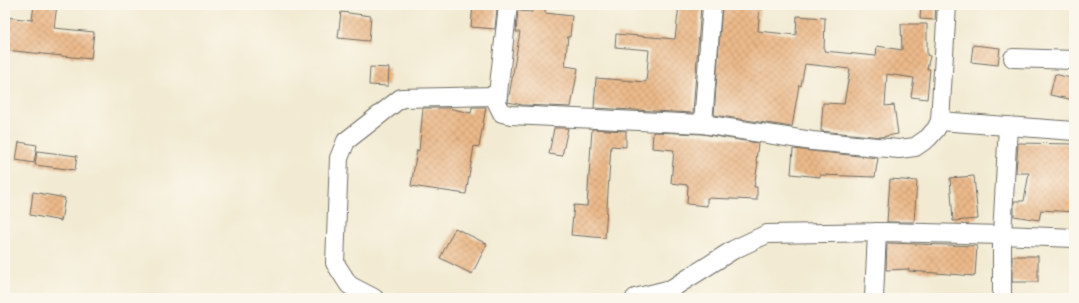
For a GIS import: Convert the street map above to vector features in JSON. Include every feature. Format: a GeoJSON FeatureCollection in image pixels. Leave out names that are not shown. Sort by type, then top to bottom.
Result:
{"type":"FeatureCollection","features":[{"type":"Feature","properties":{"kind":"street"},"geometry":{"type":"LineString","coordinates":[[508,5],[497,96],[498,108],[502,112],[511,115],[704,124],[812,140],[899,149],[915,147],[928,138],[936,129],[940,121],[947,5]]}},
{"type":"Feature","properties":{"kind":"street"},"geometry":{"type":"LineString","coordinates":[[704,124],[712,5]]}},
{"type":"Feature","properties":{"kind":"street"},"geometry":{"type":"LineString","coordinates":[[1013,58],[1074,60]]}},
{"type":"Feature","properties":{"kind":"street"},"geometry":{"type":"LineString","coordinates":[[374,298],[349,285],[335,263],[339,158],[346,141],[401,98],[497,96]]}},
{"type":"Feature","properties":{"kind":"street"},"geometry":{"type":"LineString","coordinates":[[940,121],[1074,131]]}},
{"type":"Feature","properties":{"kind":"street"},"geometry":{"type":"LineString","coordinates":[[1002,298],[1002,235],[1008,126]]}},
{"type":"Feature","properties":{"kind":"street"},"geometry":{"type":"LineString","coordinates":[[874,298],[877,232]]}},
{"type":"Feature","properties":{"kind":"street"},"geometry":{"type":"LineString","coordinates":[[635,298],[670,289],[733,250],[767,234],[877,232],[1074,238]]}},
{"type":"Feature","properties":{"kind":"building"},"geometry":{"type":"Polygon","coordinates":[[[34,5],[57,5],[54,28],[94,32],[91,59],[5,50],[5,17],[32,20],[34,5]]]}},
{"type":"Feature","properties":{"kind":"building"},"geometry":{"type":"Polygon","coordinates":[[[473,5],[496,5],[495,29],[471,27],[473,5]]]}},
{"type":"Feature","properties":{"kind":"building"},"geometry":{"type":"Polygon","coordinates":[[[532,5],[545,5],[545,13],[572,16],[565,66],[578,68],[571,107],[522,105],[508,102],[520,32],[516,32],[518,11],[532,12],[532,5]]]}},
{"type":"Feature","properties":{"kind":"building"},"geometry":{"type":"Polygon","coordinates":[[[679,5],[701,5],[693,113],[594,108],[596,78],[646,82],[649,50],[615,47],[616,34],[675,39],[679,5]]]}},
{"type":"Feature","properties":{"kind":"building"},"geometry":{"type":"Polygon","coordinates":[[[722,5],[760,5],[758,31],[796,35],[797,16],[825,18],[824,51],[876,56],[877,46],[902,50],[901,24],[927,24],[927,55],[930,56],[927,69],[930,69],[927,99],[911,97],[914,78],[887,74],[885,106],[894,105],[898,134],[881,137],[821,131],[823,103],[844,104],[850,69],[805,64],[801,86],[799,85],[792,127],[714,115],[722,5]]]}},
{"type":"Feature","properties":{"kind":"building"},"geometry":{"type":"Polygon","coordinates":[[[921,5],[936,5],[935,20],[920,19],[921,5]]]}},
{"type":"Feature","properties":{"kind":"building"},"geometry":{"type":"Polygon","coordinates":[[[341,12],[371,16],[369,41],[338,38],[341,12]]]}},
{"type":"Feature","properties":{"kind":"building"},"geometry":{"type":"Polygon","coordinates":[[[973,45],[1000,48],[998,65],[971,62],[973,45]]]}},
{"type":"Feature","properties":{"kind":"building"},"geometry":{"type":"Polygon","coordinates":[[[370,67],[389,68],[388,86],[369,85],[370,67]]]}},
{"type":"Feature","properties":{"kind":"building"},"geometry":{"type":"Polygon","coordinates":[[[1055,74],[1074,79],[1074,100],[1050,95],[1055,74]]]}},
{"type":"Feature","properties":{"kind":"building"},"geometry":{"type":"Polygon","coordinates":[[[472,107],[486,107],[479,147],[474,146],[466,194],[411,186],[417,150],[419,151],[423,108],[448,108],[471,113],[472,107]]]}},
{"type":"Feature","properties":{"kind":"building"},"geometry":{"type":"Polygon","coordinates":[[[554,128],[568,128],[562,156],[549,154],[554,128]]]}},
{"type":"Feature","properties":{"kind":"building"},"geometry":{"type":"Polygon","coordinates":[[[592,129],[626,131],[626,147],[611,146],[605,238],[571,235],[574,205],[587,206],[592,129]]]}},
{"type":"Feature","properties":{"kind":"building"},"geometry":{"type":"Polygon","coordinates":[[[653,132],[702,134],[758,143],[756,162],[758,162],[754,187],[757,187],[757,200],[707,198],[707,206],[687,204],[688,185],[671,183],[674,150],[652,148],[653,132]]]}},
{"type":"Feature","properties":{"kind":"building"},"geometry":{"type":"Polygon","coordinates":[[[19,142],[37,145],[34,163],[16,160],[19,142]]]}},
{"type":"Feature","properties":{"kind":"building"},"geometry":{"type":"Polygon","coordinates":[[[1018,143],[1074,144],[1074,212],[1041,210],[1039,220],[1014,216],[1014,201],[1024,201],[1029,173],[1016,173],[1018,143]]]}},
{"type":"Feature","properties":{"kind":"building"},"geometry":{"type":"Polygon","coordinates":[[[793,149],[878,158],[875,177],[820,175],[820,177],[791,174],[793,149]]]}},
{"type":"Feature","properties":{"kind":"building"},"geometry":{"type":"Polygon","coordinates":[[[37,151],[77,156],[75,170],[35,165],[37,151]]]}},
{"type":"Feature","properties":{"kind":"building"},"geometry":{"type":"Polygon","coordinates":[[[974,176],[978,219],[953,221],[950,178],[974,176]]]}},
{"type":"Feature","properties":{"kind":"building"},"geometry":{"type":"Polygon","coordinates":[[[890,179],[917,181],[914,222],[887,222],[890,179]]]}},
{"type":"Feature","properties":{"kind":"building"},"geometry":{"type":"Polygon","coordinates":[[[33,192],[65,198],[61,221],[30,215],[33,192]]]}},
{"type":"Feature","properties":{"kind":"building"},"geometry":{"type":"Polygon","coordinates":[[[455,228],[487,244],[472,274],[440,258],[455,228]]]}},
{"type":"Feature","properties":{"kind":"building"},"geometry":{"type":"Polygon","coordinates":[[[887,243],[977,246],[975,276],[909,271],[909,269],[886,270],[887,243]]]}},
{"type":"Feature","properties":{"kind":"building"},"geometry":{"type":"Polygon","coordinates":[[[1012,256],[1038,256],[1038,282],[1012,282],[1012,256]]]}}]}
